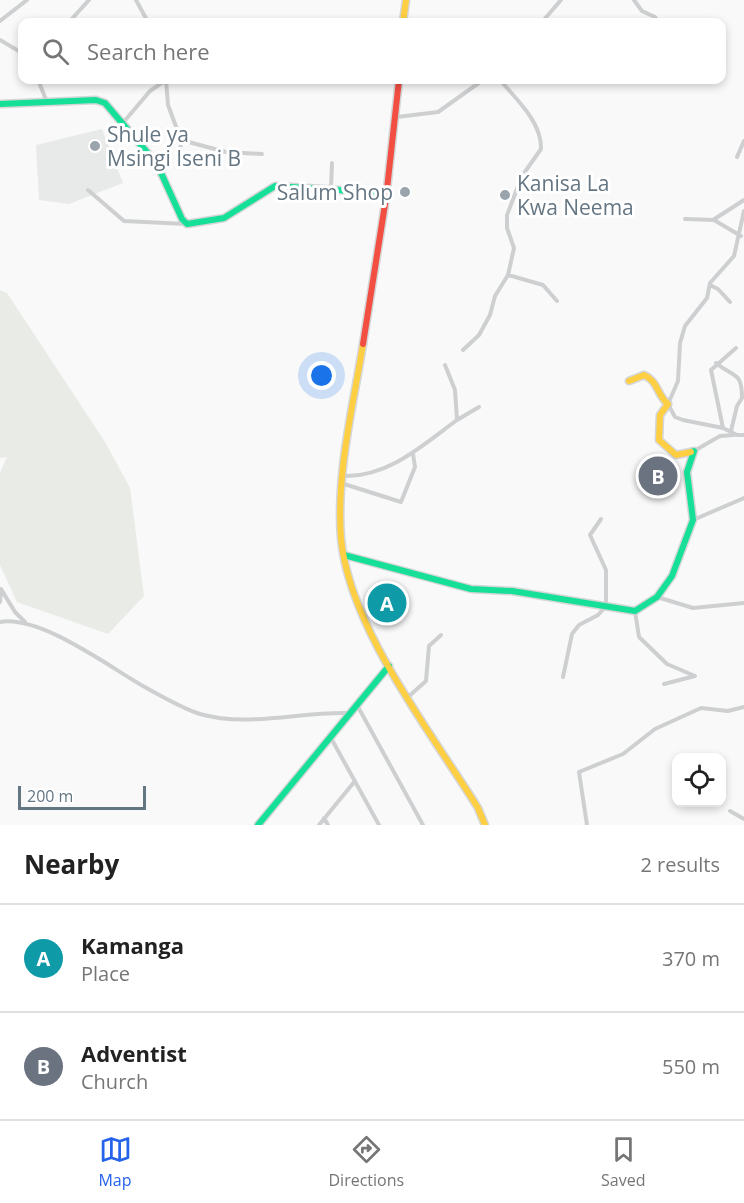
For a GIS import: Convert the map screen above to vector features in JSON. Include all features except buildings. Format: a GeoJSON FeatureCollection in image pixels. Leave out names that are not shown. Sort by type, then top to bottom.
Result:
{"type":"FeatureCollection","features":[{"type":"Feature","properties":{"kind":"main road"},"geometry":{"type":"LineString","coordinates":[[404,18],[406,0]]}},
{"type":"Feature","properties":{"kind":"main road"},"geometry":{"type":"LineString","coordinates":[[399,84],[386,193],[344,484],[344,555],[365,621],[407,697],[474,800],[484,825]]}},
{"type":"Feature","properties":{"kind":"main road"},"geometry":{"type":"LineString","coordinates":[[0,104],[101,101],[158,164],[186,224],[224,218],[275,186],[386,193]]}},
{"type":"Feature","properties":{"kind":"main road"},"geometry":{"type":"LineString","coordinates":[[629,381],[647,375],[658,387],[660,397],[668,404],[660,415],[659,440],[676,455],[694,451]]}},
{"type":"Feature","properties":{"kind":"main road"},"geometry":{"type":"LineString","coordinates":[[344,555],[471,589],[512,591],[635,611],[657,597],[669,583],[693,520],[687,472],[694,451]]}},
{"type":"Feature","properties":{"kind":"main road"},"geometry":{"type":"LineString","coordinates":[[258,825],[389,666]]}},
{"type":"Feature","properties":{"kind":"street"},"geometry":{"type":"LineString","coordinates":[[0,21],[27,0]]}},
{"type":"Feature","properties":{"kind":"street"},"geometry":{"type":"LineString","coordinates":[[72,18],[88,0]]}},
{"type":"Feature","properties":{"kind":"street"},"geometry":{"type":"LineString","coordinates":[[136,0],[146,18]]}},
{"type":"Feature","properties":{"kind":"street"},"geometry":{"type":"LineString","coordinates":[[545,18],[561,0]]}},
{"type":"Feature","properties":{"kind":"street"},"geometry":{"type":"LineString","coordinates":[[634,0],[642,11],[656,18]]}},
{"type":"Feature","properties":{"kind":"street"},"geometry":{"type":"LineString","coordinates":[[0,40],[18,51]]}},
{"type":"Feature","properties":{"kind":"street"},"geometry":{"type":"LineString","coordinates":[[40,84],[47,102]]}},
{"type":"Feature","properties":{"kind":"street"},"geometry":{"type":"LineString","coordinates":[[123,124],[150,91],[160,84]]}},
{"type":"Feature","properties":{"kind":"street"},"geometry":{"type":"LineString","coordinates":[[166,84],[168,105],[181,140],[180,153],[186,167]]}},
{"type":"Feature","properties":{"kind":"street"},"geometry":{"type":"LineString","coordinates":[[396,117],[438,112],[477,84]]}},
{"type":"Feature","properties":{"kind":"street"},"geometry":{"type":"LineString","coordinates":[[464,350],[483,329],[495,296],[508,275],[514,248],[507,228],[507,215],[517,186],[539,154],[541,144],[534,122],[503,84]]}},
{"type":"Feature","properties":{"kind":"street"},"geometry":{"type":"LineString","coordinates":[[181,140],[226,152],[262,154]]}},
{"type":"Feature","properties":{"kind":"street"},"geometry":{"type":"LineString","coordinates":[[737,157],[744,141]]}},
{"type":"Feature","properties":{"kind":"street"},"geometry":{"type":"LineString","coordinates":[[331,188],[332,163]]}},
{"type":"Feature","properties":{"kind":"street"},"geometry":{"type":"LineString","coordinates":[[87,190],[124,222],[186,224]]}},
{"type":"Feature","properties":{"kind":"street"},"geometry":{"type":"LineString","coordinates":[[712,220],[744,200]]}},
{"type":"Feature","properties":{"kind":"street"},"geometry":{"type":"LineString","coordinates":[[735,435],[731,430],[675,417],[668,404],[678,381],[684,328],[707,298],[710,285],[733,259],[741,236],[744,211]]}},
{"type":"Feature","properties":{"kind":"street"},"geometry":{"type":"LineString","coordinates":[[685,219],[712,220],[741,236]]}},
{"type":"Feature","properties":{"kind":"street"},"geometry":{"type":"LineString","coordinates":[[508,275],[543,285],[557,301]]}},
{"type":"Feature","properties":{"kind":"street"},"geometry":{"type":"LineString","coordinates":[[710,285],[718,289],[730,302]]}},
{"type":"Feature","properties":{"kind":"street"},"geometry":{"type":"LineString","coordinates":[[723,428],[711,368],[728,357],[736,348]]}},
{"type":"Feature","properties":{"kind":"street"},"geometry":{"type":"LineString","coordinates":[[716,363],[740,378],[743,397],[737,406],[731,430]]}},
{"type":"Feature","properties":{"kind":"street"},"geometry":{"type":"LineString","coordinates":[[445,365],[455,390],[457,420]]}},
{"type":"Feature","properties":{"kind":"street"},"geometry":{"type":"LineString","coordinates":[[345,476],[377,470],[413,454],[457,420],[479,407]]}},
{"type":"Feature","properties":{"kind":"street"},"geometry":{"type":"LineString","coordinates":[[694,451],[720,436],[744,435]]}},
{"type":"Feature","properties":{"kind":"street"},"geometry":{"type":"LineString","coordinates":[[344,484],[401,502],[414,467],[413,454]]}},
{"type":"Feature","properties":{"kind":"street"},"geometry":{"type":"LineString","coordinates":[[693,520],[744,498]]}},
{"type":"Feature","properties":{"kind":"street"},"geometry":{"type":"LineString","coordinates":[[563,677],[572,634],[579,625],[598,615],[606,606],[606,570],[590,535],[601,519]]}},
{"type":"Feature","properties":{"kind":"street"},"geometry":{"type":"LineString","coordinates":[[0,587],[0,602]]}},
{"type":"Feature","properties":{"kind":"street"},"geometry":{"type":"LineString","coordinates":[[0,587],[15,612],[26,623],[79,648],[143,686],[203,715],[243,718],[350,713]]}},
{"type":"Feature","properties":{"kind":"street"},"geometry":{"type":"LineString","coordinates":[[657,597],[693,608],[744,603]]}},
{"type":"Feature","properties":{"kind":"street"},"geometry":{"type":"LineString","coordinates":[[635,611],[637,632],[647,645],[673,669],[695,676],[664,684]]}},
{"type":"Feature","properties":{"kind":"street"},"geometry":{"type":"LineString","coordinates":[[0,622],[26,623]]}},
{"type":"Feature","properties":{"kind":"street"},"geometry":{"type":"LineString","coordinates":[[407,697],[426,681],[429,646],[441,636]]}},
{"type":"Feature","properties":{"kind":"street"},"geometry":{"type":"LineString","coordinates":[[357,705],[423,825]]}},
{"type":"Feature","properties":{"kind":"street"},"geometry":{"type":"LineString","coordinates":[[586,825],[579,772],[623,754],[655,729],[701,708],[728,711],[744,707]]}},
{"type":"Feature","properties":{"kind":"street"},"geometry":{"type":"LineString","coordinates":[[331,738],[379,825]]}},
{"type":"Feature","properties":{"kind":"street"},"geometry":{"type":"LineString","coordinates":[[319,825],[354,780]]}},
{"type":"Feature","properties":{"kind":"street"},"geometry":{"type":"LineString","coordinates":[[730,811],[744,819]]}},
{"type":"Feature","properties":{"kind":"street"},"geometry":{"type":"LineString","coordinates":[[324,818],[328,825]]}},
{"type":"Feature","properties":{"kind":"shaded area"},"geometry":{"type":"Polygon","coordinates":[[[102,129],[123,183],[69,204],[39,200],[36,145],[102,129]]]}},
{"type":"Feature","properties":{"kind":"shaded area"},"geometry":{"type":"Polygon","coordinates":[[[0,290],[7,293],[105,442],[130,488],[144,596],[108,634],[17,602],[0,565],[0,473],[7,457],[0,458],[0,290]]]}},
{"type":"Feature","properties":{"kind":"traffic: fast"},"geometry":{"type":"LineString","coordinates":[[0,104],[96,100],[105,103],[157,164],[182,219],[187,224],[224,218],[275,186],[386,193]]}},
{"type":"Feature","properties":{"kind":"traffic: fast"},"geometry":{"type":"LineString","coordinates":[[344,555],[471,589],[512,591],[635,611],[657,597],[672,576],[693,520],[687,472],[694,451],[691,452]]}},
{"type":"Feature","properties":{"kind":"traffic: fast"},"geometry":{"type":"LineString","coordinates":[[258,825],[389,666]]}},
{"type":"Feature","properties":{"kind":"traffic: slow"},"geometry":{"type":"LineString","coordinates":[[404,18],[406,0]]}},
{"type":"Feature","properties":{"kind":"traffic: slow"},"geometry":{"type":"LineString","coordinates":[[363,344],[346,441],[341,490],[341,538],[347,572],[375,643],[416,713],[478,808],[485,825]]}},
{"type":"Feature","properties":{"kind":"traffic: slow"},"geometry":{"type":"LineString","coordinates":[[629,381],[644,375],[655,384],[668,404],[660,415],[659,440],[676,455],[691,452]]}},
{"type":"Feature","properties":{"kind":"traffic: jam"},"geometry":{"type":"LineString","coordinates":[[363,344],[386,198],[399,84]]}},
{"type":"Feature","properties":{"kind":"place","name":"Shule ya Msingi Iseni B"},"geometry":{"type":"Point","coordinates":[95,146]}},
{"type":"Feature","properties":{"kind":"place","name":"Salum Shop"},"geometry":{"type":"Point","coordinates":[405,192]}},
{"type":"Feature","properties":{"kind":"place","name":"Kanisa La Kwa Neema"},"geometry":{"type":"Point","coordinates":[505,195]}},
{"type":"Feature","properties":{"kind":"place","name":"Adventist"},"geometry":{"type":"Point","coordinates":[658,476]}},
{"type":"Feature","properties":{"kind":"place","name":"Kamanga"},"geometry":{"type":"Point","coordinates":[387,603]}}]}
